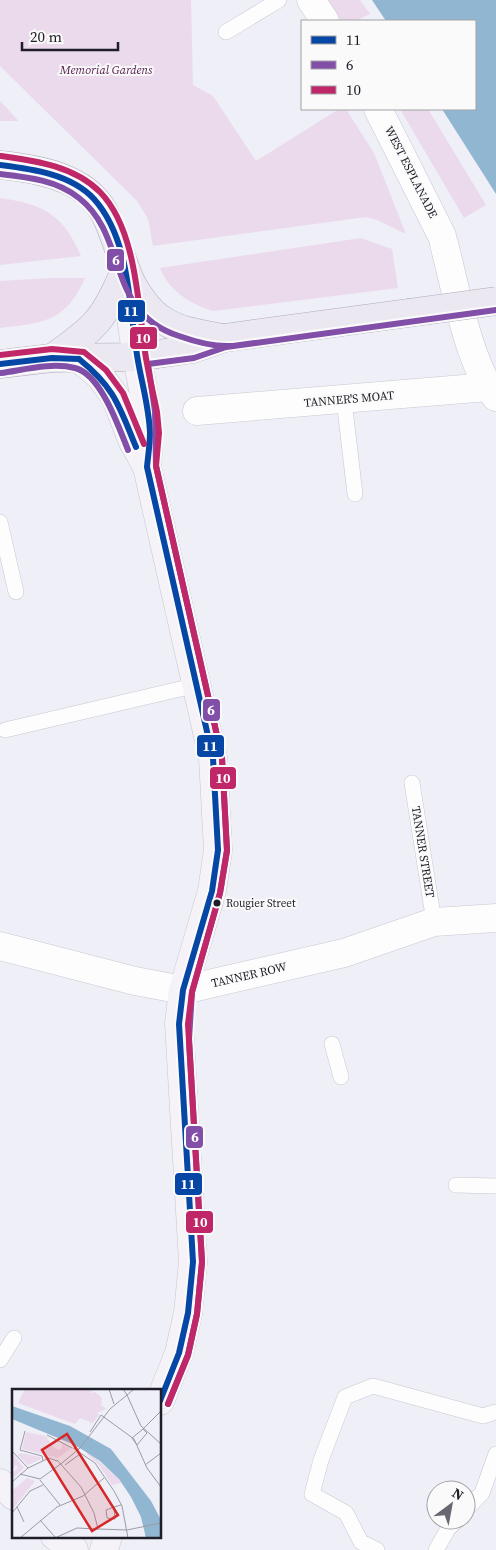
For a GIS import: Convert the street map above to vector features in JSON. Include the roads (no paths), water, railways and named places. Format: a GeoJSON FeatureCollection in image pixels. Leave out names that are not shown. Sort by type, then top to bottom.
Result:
{"type":"FeatureCollection","features":[{"type":"Feature","properties":{"kind":"main road"},"geometry":{"type":"LineString","coordinates":[[0,165],[48,172],[86,192],[104,212],[125,270],[148,308],[163,321],[182,330],[224,338]]}},
{"type":"Feature","properties":{"kind":"main road"},"geometry":{"type":"LineString","coordinates":[[125,270],[150,434],[147,468]]}},
{"type":"Feature","properties":{"kind":"main road"},"geometry":{"type":"LineString","coordinates":[[52,358],[80,338],[103,316],[112,303],[125,270]]}},
{"type":"Feature","properties":{"kind":"main road"},"geometry":{"type":"LineString","coordinates":[[0,364],[52,358],[137,357],[192,349],[224,338],[496,301]]}},
{"type":"Feature","properties":{"kind":"main road"},"geometry":{"type":"LineString","coordinates":[[80,359],[100,376],[116,398],[132,440],[147,468],[198,685],[213,758],[218,850],[212,891],[182,990],[180,1039],[193,1262],[188,1314],[179,1353],[161,1398]]}},
{"type":"Feature","properties":{"kind":"main road"},"geometry":{"type":"LineString","coordinates":[[0,1483],[12,1494]]}},
{"type":"Feature","properties":{"kind":"main road"},"geometry":{"type":"LineString","coordinates":[[58,1538],[74,1550]]}},
{"type":"Feature","properties":{"kind":"street"},"geometry":{"type":"LineString","coordinates":[[311,0],[324,20]]}},
{"type":"Feature","properties":{"kind":"street","name":"WEST ESPLANADE"},"geometry":{"type":"LineString","coordinates":[[379,110],[392,133],[443,240],[468,336],[492,392]]}},
{"type":"Feature","properties":{"kind":"street","name":"TANNER'S MOAT"},"geometry":{"type":"LineString","coordinates":[[197,411],[344,400],[492,392]]}},
{"type":"Feature","properties":{"kind":"street","name":"TANNER ROW"},"geometry":{"type":"LineString","coordinates":[[0,946],[135,981],[182,990],[310,970],[344,953],[434,922],[496,918]]}},
{"type":"Feature","properties":{"kind":"lane"},"geometry":{"type":"LineString","coordinates":[[226,32],[279,0]]}},
{"type":"Feature","properties":{"kind":"lane"},"geometry":{"type":"LineString","coordinates":[[344,400],[355,494]]}},
{"type":"Feature","properties":{"kind":"lane"},"geometry":{"type":"LineString","coordinates":[[0,522],[16,592]]}},
{"type":"Feature","properties":{"kind":"lane"},"geometry":{"type":"LineString","coordinates":[[5,730],[198,685]]}},
{"type":"Feature","properties":{"kind":"lane","name":"TANNER STREET"},"geometry":{"type":"LineString","coordinates":[[412,783],[434,922]]}},
{"type":"Feature","properties":{"kind":"lane"},"geometry":{"type":"LineString","coordinates":[[332,1044],[341,1077]]}},
{"type":"Feature","properties":{"kind":"lane"},"geometry":{"type":"LineString","coordinates":[[456,1185],[496,1186]]}},
{"type":"Feature","properties":{"kind":"lane"},"geometry":{"type":"LineString","coordinates":[[0,1360],[14,1338]]}},
{"type":"Feature","properties":{"kind":"lane"},"geometry":{"type":"LineString","coordinates":[[377,1550],[361,1542],[346,1513],[312,1494],[321,1460],[345,1397],[373,1386],[482,1416],[496,1412]]}},
{"type":"Feature","properties":{"kind":"lane"},"geometry":{"type":"LineString","coordinates":[[476,1499],[482,1493],[496,1454]]}},
{"type":"Feature","properties":{"kind":"lane"},"geometry":{"type":"LineString","coordinates":[[436,1550],[447,1530]]}},
{"type":"Feature","properties":{"kind":"water"},"geometry":{"type":"Polygon","coordinates":[[[372,0],[496,0],[496,194],[443,110],[476,110],[476,20],[385,20],[372,0]]]}},
{"type":"Feature","properties":{"kind":"place","name":"Rougier Street"},"geometry":{"type":"Point","coordinates":[217,903]}},
{"type":"Feature","properties":{"kind":"park label","name":"Memorial Gardens"},"geometry":{"type":"Point","coordinates":[106,70]}}]}
